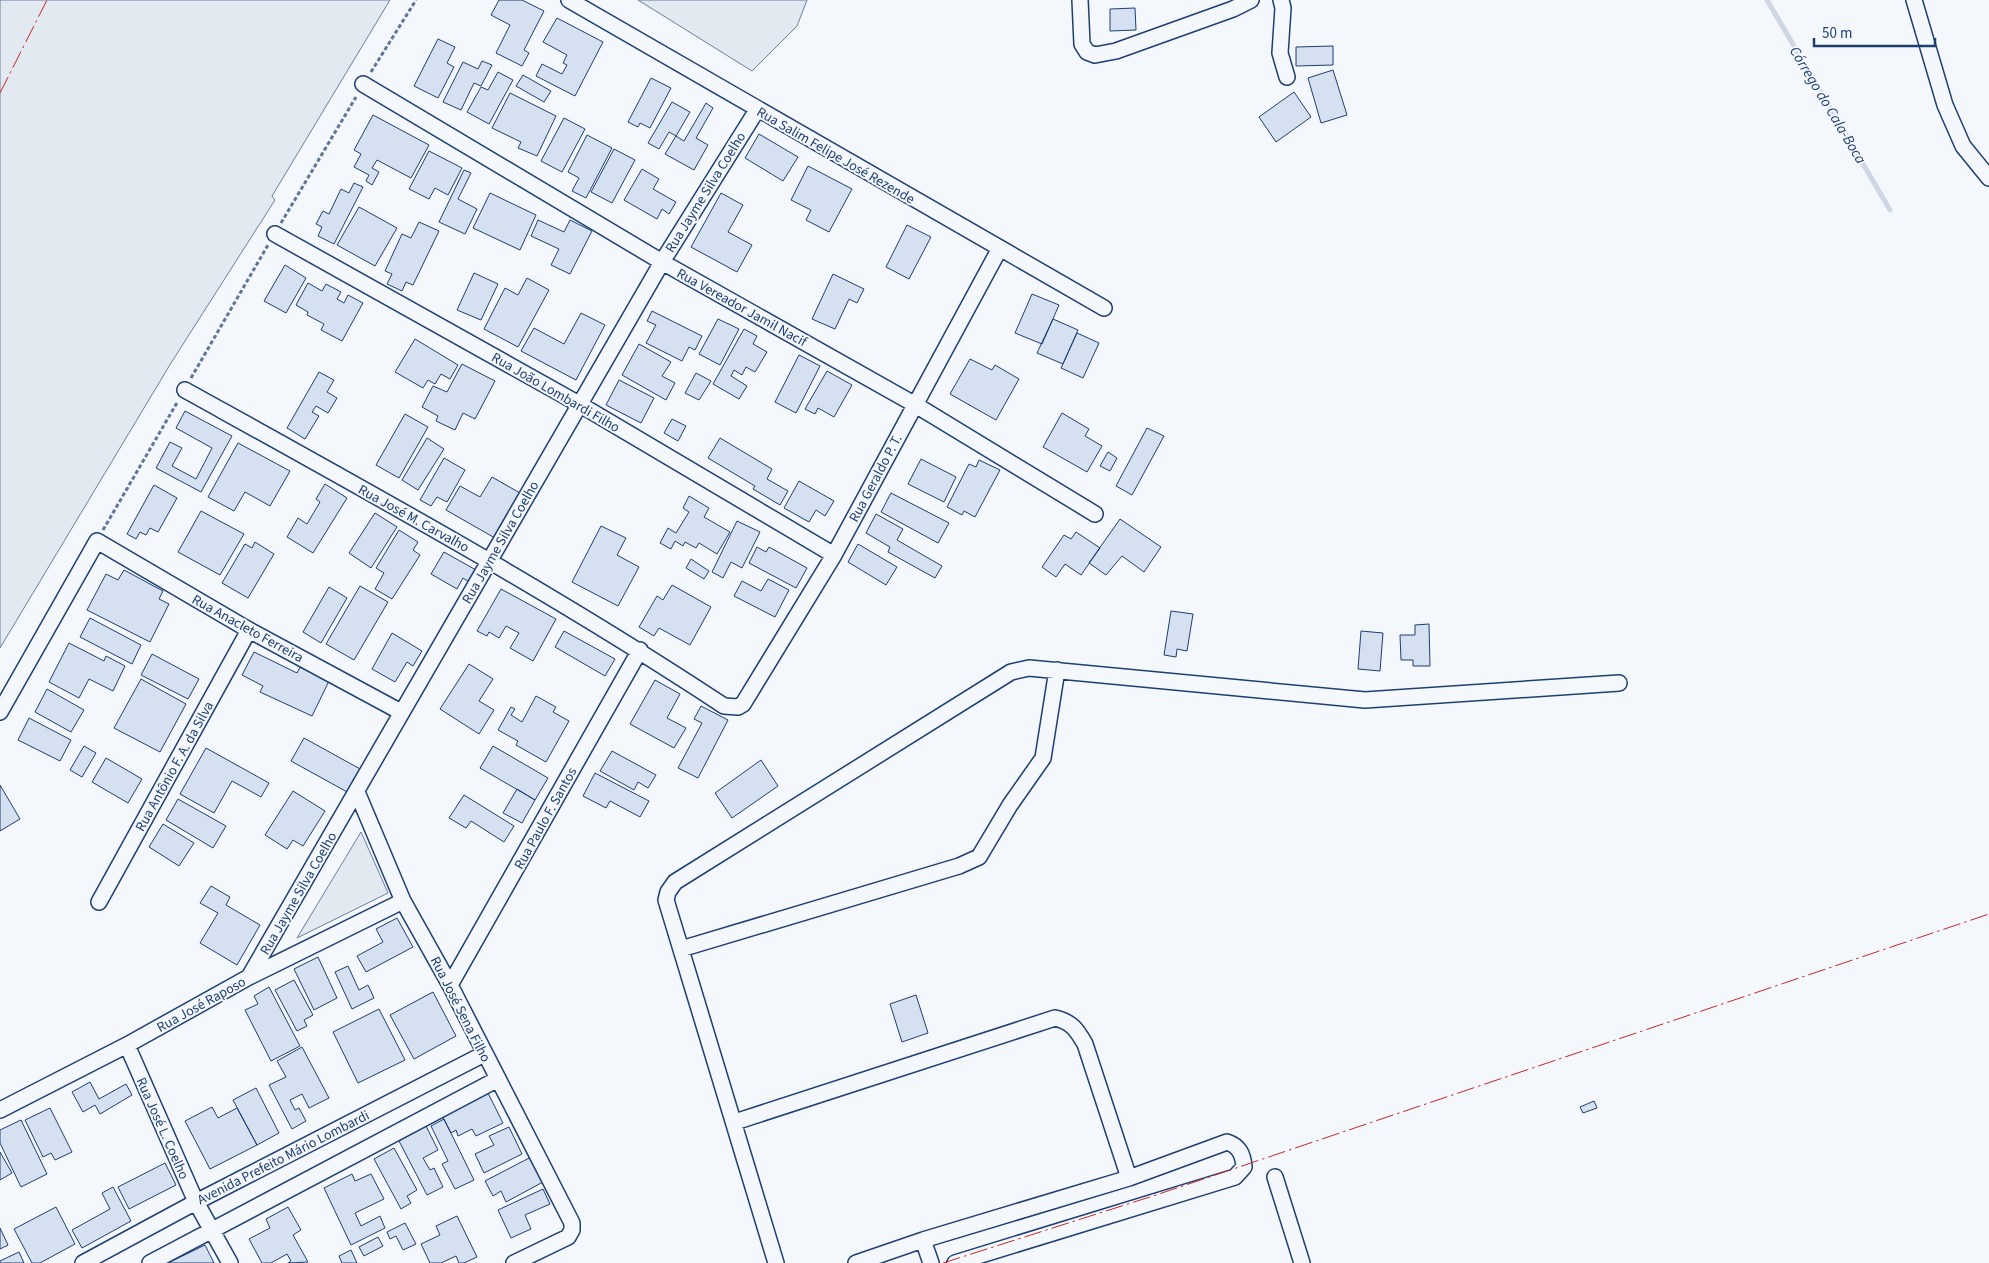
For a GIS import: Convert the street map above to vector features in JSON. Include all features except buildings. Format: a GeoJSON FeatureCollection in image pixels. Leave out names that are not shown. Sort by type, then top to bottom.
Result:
{"type":"FeatureCollection","features":[{"type":"Feature","properties":{"kind":"street","name":"Rua Salim Felipe José Rezende"},"geometry":{"type":"LineString","coordinates":[[569,0],[757,110],[1104,308]]}},
{"type":"Feature","properties":{"kind":"street"},"geometry":{"type":"LineString","coordinates":[[1080,0],[1082,44],[1088,52],[1094,55],[1125,48],[1233,9],[1251,0]]}},
{"type":"Feature","properties":{"kind":"street"},"geometry":{"type":"LineString","coordinates":[[1280,0],[1283,8],[1280,53],[1287,77]]}},
{"type":"Feature","properties":{"kind":"street"},"geometry":{"type":"LineString","coordinates":[[1914,0],[1945,105],[1963,146],[1989,178]]}},
{"type":"Feature","properties":{"kind":"street","name":"Rua Vereador Jamil Nacif"},"geometry":{"type":"LineString","coordinates":[[363,84],[662,262],[914,404],[1095,514]]}},
{"type":"Feature","properties":{"kind":"street","name":"Rua Jayme Silva Coelho"},"geometry":{"type":"LineString","coordinates":[[249,977],[662,262],[757,110]]}},
{"type":"Feature","properties":{"kind":"street","name":"Rua João Lombardi Filho"},"geometry":{"type":"LineString","coordinates":[[275,234],[579,404],[834,555]]}},
{"type":"Feature","properties":{"kind":"street","name":"Rua Geraldo P. T."},"geometry":{"type":"LineString","coordinates":[[743,704],[834,555],[1000,248]]}},
{"type":"Feature","properties":{"kind":"street","name":"Rua José M. Carvalho"},"geometry":{"type":"LineString","coordinates":[[184,390],[490,560],[640,650],[724,706],[738,707],[743,704]]}},
{"type":"Feature","properties":{"kind":"street"},"geometry":{"type":"LineString","coordinates":[[0,712],[97,541]]}},
{"type":"Feature","properties":{"kind":"street","name":"Rua Anacleto Ferreira"},"geometry":{"type":"LineString","coordinates":[[97,541],[249,630],[401,712]]}},
{"type":"Feature","properties":{"kind":"street","name":"Rua Antônio F. A. da Silva"},"geometry":{"type":"LineString","coordinates":[[99,902],[249,630]]}},
{"type":"Feature","properties":{"kind":"street","name":"Rua Paulo F. Santos"},"geometry":{"type":"LineString","coordinates":[[450,985],[640,650]]}},
{"type":"Feature","properties":{"kind":"street"},"geometry":{"type":"LineString","coordinates":[[776,1263],[666,900],[668,892],[675,882],[1011,672],[1029,668],[1366,700],[1619,683]]}},
{"type":"Feature","properties":{"kind":"street"},"geometry":{"type":"LineString","coordinates":[[681,949],[959,866],[979,857],[1010,805],[1043,758],[1058,670]]}},
{"type":"Feature","properties":{"kind":"street","name":"Rua José Sena Filho"},"geometry":{"type":"LineString","coordinates":[[357,792],[403,901],[450,985],[572,1223],[572,1230],[568,1237],[514,1263]]}},
{"type":"Feature","properties":{"kind":"street","name":"Rua José Raposo"},"geometry":{"type":"LineString","coordinates":[[0,1110],[126,1045],[249,977],[403,901]]}},
{"type":"Feature","properties":{"kind":"street"},"geometry":{"type":"LineString","coordinates":[[734,1122],[1055,1018],[1068,1021],[1077,1029],[1085,1044],[1128,1178]]}},
{"type":"Feature","properties":{"kind":"street","name":"Rua José L. Coelho"},"geometry":{"type":"LineString","coordinates":[[126,1045],[196,1202],[230,1263]]}},
{"type":"Feature","properties":{"kind":"street","name":"Avenida Prefeito Mário Lombardi"},"geometry":{"type":"LineString","coordinates":[[84,1263],[196,1202],[484,1054]]}},
{"type":"Feature","properties":{"kind":"street"},"geometry":{"type":"LineString","coordinates":[[150,1263],[498,1079]]}},
{"type":"Feature","properties":{"kind":"street"},"geometry":{"type":"LineString","coordinates":[[856,1263],[923,1240],[1128,1178],[1227,1142],[1234,1144],[1240,1151],[1244,1167],[1235,1177],[955,1263]]}},
{"type":"Feature","properties":{"kind":"street"},"geometry":{"type":"LineString","coordinates":[[1276,1177],[1302,1263]]}},
{"type":"Feature","properties":{"kind":"street"},"geometry":{"type":"LineString","coordinates":[[923,1240],[931,1263]]}},
{"type":"Feature","properties":{"kind":"path"},"geometry":{"type":"LineString","coordinates":[[97,541],[363,84],[416,0]]}},
{"type":"Feature","properties":{"kind":"shaded area"},"geometry":{"type":"Polygon","coordinates":[[[0,0],[390,0],[272,196],[275,200],[171,363],[0,648],[0,0]]]}},
{"type":"Feature","properties":{"kind":"shaded area"},"geometry":{"type":"Polygon","coordinates":[[[638,0],[807,0],[797,26],[752,71],[638,0]]]}},
{"type":"Feature","properties":{"kind":"shaded area"},"geometry":{"type":"Polygon","coordinates":[[[361,832],[388,893],[297,938],[361,832]]]}},
{"type":"Feature","properties":{"kind":"waterway","name":"Córrego do Cala-Boca"},"geometry":{"type":"LineString","coordinates":[[1767,0],[1890,210]]}},
{"type":"Feature","properties":{"kind":"power"},"geometry":{"type":"LineString","coordinates":[[0,93],[47,0]]}},
{"type":"Feature","properties":{"kind":"power"},"geometry":{"type":"LineString","coordinates":[[943,1263],[1153,1196],[1989,914]]}}]}
